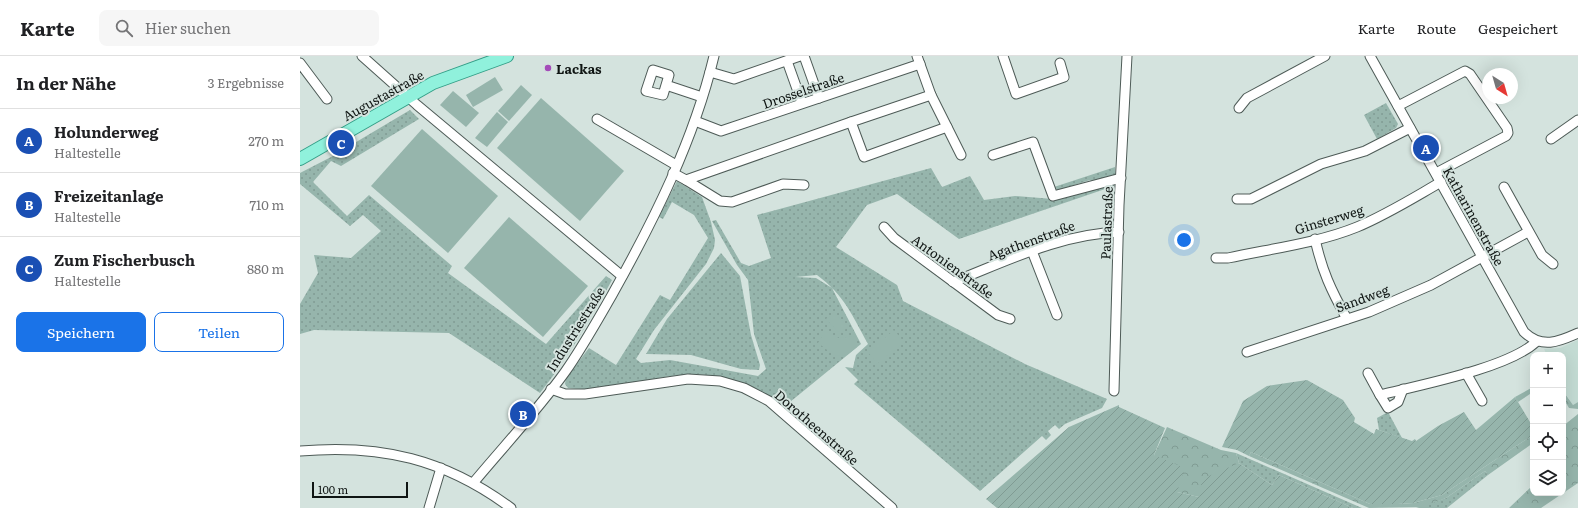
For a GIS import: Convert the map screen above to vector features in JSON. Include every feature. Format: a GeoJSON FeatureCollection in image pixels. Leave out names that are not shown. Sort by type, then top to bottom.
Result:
{"type":"FeatureCollection","features":[{"type":"Feature","properties":{"kind":"main road","name":"Augustastraße"},"geometry":{"type":"LineString","coordinates":[[300,159],[433,83],[507,56]]}},
{"type":"Feature","properties":{"kind":"street"},"geometry":{"type":"LineString","coordinates":[[362,56],[622,276]]}},
{"type":"Feature","properties":{"kind":"street","name":"Industriestraße"},"geometry":{"type":"LineString","coordinates":[[474,482],[551,389],[585,341],[622,276],[675,169],[695,121],[714,56]]}},
{"type":"Feature","properties":{"kind":"street"},"geometry":{"type":"LineString","coordinates":[[1003,56],[1016,94],[1064,77],[1060,63]]}},
{"type":"Feature","properties":{"kind":"street","name":"Paulastraße"},"geometry":{"type":"LineString","coordinates":[[1114,391],[1121,178],[1127,56]]}},
{"type":"Feature","properties":{"kind":"street"},"geometry":{"type":"LineString","coordinates":[[1239,108],[1247,98],[1325,56]]}},
{"type":"Feature","properties":{"kind":"street","name":"Katharinenstraße"},"geometry":{"type":"LineString","coordinates":[[1370,56],[1522,329],[1531,339],[1536,342]]}},
{"type":"Feature","properties":{"kind":"street"},"geometry":{"type":"LineString","coordinates":[[710,72],[734,79],[796,57]]}},
{"type":"Feature","properties":{"kind":"street"},"geometry":{"type":"LineString","coordinates":[[796,57],[818,98]]}},
{"type":"Feature","properties":{"kind":"street"},"geometry":{"type":"LineString","coordinates":[[796,57],[802,103]]}},
{"type":"Feature","properties":{"kind":"street"},"geometry":{"type":"LineString","coordinates":[[918,60],[931,95],[961,155]]}},
{"type":"Feature","properties":{"kind":"street","name":"Drosselstraße"},"geometry":{"type":"LineString","coordinates":[[695,121],[722,131],[818,98],[918,60]]}},
{"type":"Feature","properties":{"kind":"street"},"geometry":{"type":"LineString","coordinates":[[300,63],[327,99]]}},
{"type":"Feature","properties":{"kind":"street","name":"Ginsterweg"},"geometry":{"type":"LineString","coordinates":[[1216,258],[1228,258],[1315,239],[1355,228],[1390,211],[1438,178],[1506,136],[1508,133],[1507,128],[1470,74],[1465,71],[1398,106]]}},
{"type":"Feature","properties":{"kind":"street"},"geometry":{"type":"LineString","coordinates":[[666,85],[702,97]]}},
{"type":"Feature","properties":{"kind":"street"},"geometry":{"type":"LineString","coordinates":[[686,180],[931,95]]}},
{"type":"Feature","properties":{"kind":"street"},"geometry":{"type":"LineString","coordinates":[[598,119],[675,169],[686,180],[720,201],[732,202],[783,184],[804,185]]}},
{"type":"Feature","properties":{"kind":"street"},"geometry":{"type":"LineString","coordinates":[[1551,138],[1578,120]]}},
{"type":"Feature","properties":{"kind":"street"},"geometry":{"type":"LineString","coordinates":[[851,122],[864,157],[946,127]]}},
{"type":"Feature","properties":{"kind":"street"},"geometry":{"type":"LineString","coordinates":[[1237,199],[1251,199],[1321,164],[1365,151],[1410,128]]}},
{"type":"Feature","properties":{"kind":"street"},"geometry":{"type":"LineString","coordinates":[[993,155],[1033,142],[1053,196],[1121,178]]}},
{"type":"Feature","properties":{"kind":"street"},"geometry":{"type":"LineString","coordinates":[[1504,187],[1528,232],[1542,254],[1553,264]]}},
{"type":"Feature","properties":{"kind":"street","name":"Antonienstraße"},"geometry":{"type":"LineString","coordinates":[[884,227],[894,238],[998,315],[1010,319]]}},
{"type":"Feature","properties":{"kind":"street","name":"Agathenstraße"},"geometry":{"type":"LineString","coordinates":[[953,282],[1069,238],[1093,233],[1119,232]]}},
{"type":"Feature","properties":{"kind":"street","name":"Sandweg"},"geometry":{"type":"LineString","coordinates":[[1247,352],[1369,312],[1431,285],[1528,232]]}},
{"type":"Feature","properties":{"kind":"street"},"geometry":{"type":"LineString","coordinates":[[1315,239],[1323,272],[1346,319]]}},
{"type":"Feature","properties":{"kind":"street"},"geometry":{"type":"LineString","coordinates":[[1032,251],[1057,314]]}},
{"type":"Feature","properties":{"kind":"street"},"geometry":{"type":"LineString","coordinates":[[1380,395],[1466,373],[1524,352],[1536,342],[1555,342],[1578,333]]}},
{"type":"Feature","properties":{"kind":"street"},"geometry":{"type":"LineString","coordinates":[[1368,373],[1388,408],[1398,402],[1403,389]]}},
{"type":"Feature","properties":{"kind":"street"},"geometry":{"type":"LineString","coordinates":[[1466,373],[1482,401]]}},
{"type":"Feature","properties":{"kind":"street","name":"Dorotheenstraße"},"geometry":{"type":"LineString","coordinates":[[551,389],[564,394],[585,394],[688,379],[720,381],[744,388],[770,401],[892,508]]}},
{"type":"Feature","properties":{"kind":"street"},"geometry":{"type":"LineString","coordinates":[[300,451],[352,449],[375,451],[409,457],[441,468],[474,482],[511,508]]}},
{"type":"Feature","properties":{"kind":"street"},"geometry":{"type":"LineString","coordinates":[[429,508],[441,468]]}},
{"type":"Feature","properties":{"kind":"shaded area"},"geometry":{"type":"Polygon","coordinates":[[[1578,340],[1578,402],[1573,405],[1566,394],[1566,352],[1546,352],[1544,349],[1560,348],[1578,340]]]}},
{"type":"Feature","properties":{"kind":"green space"},"geometry":{"type":"Polygon","coordinates":[[[495,77],[503,90],[473,107],[466,95],[495,77]]]}},
{"type":"Feature","properties":{"kind":"green space"},"geometry":{"type":"Polygon","coordinates":[[[521,85],[532,95],[509,121],[498,111],[521,85]]]}},
{"type":"Feature","properties":{"kind":"green space"},"geometry":{"type":"Polygon","coordinates":[[[453,91],[479,113],[466,127],[440,105],[453,91]]]}},
{"type":"Feature","properties":{"kind":"green space"},"geometry":{"type":"Polygon","coordinates":[[[541,98],[624,171],[580,221],[497,148],[541,98]]]}},
{"type":"Feature","properties":{"kind":"green space"},"geometry":{"type":"Polygon","coordinates":[[[1386,103],[1398,124],[1396,128],[1377,139],[1364,115],[1386,103]]]}},
{"type":"Feature","properties":{"kind":"green space"},"geometry":{"type":"Polygon","coordinates":[[[410,110],[419,119],[341,166],[331,161],[313,182],[347,216],[369,195],[452,266],[448,273],[546,344],[606,276],[612,280],[578,338],[540,393],[449,333],[314,330],[300,334],[300,304],[318,273],[314,255],[351,258],[381,231],[363,215],[350,226],[300,184],[300,173],[331,157],[410,110]]]}},
{"type":"Feature","properties":{"kind":"green space"},"geometry":{"type":"Polygon","coordinates":[[[497,112],[508,122],[487,147],[475,138],[497,112]]]}},
{"type":"Feature","properties":{"kind":"green space"},"geometry":{"type":"Polygon","coordinates":[[[422,129],[498,196],[448,253],[371,186],[422,129]]]}},
{"type":"Feature","properties":{"kind":"green space"},"geometry":{"type":"Polygon","coordinates":[[[1115,167],[1115,177],[1111,176],[1094,182],[1090,180],[1074,185],[1072,189],[1059,191],[1054,187],[1115,167]]]}},
{"type":"Feature","properties":{"kind":"green space"},"geometry":{"type":"Polygon","coordinates":[[[931,168],[942,187],[970,176],[984,200],[1015,196],[1053,199],[1114,182],[1114,186],[959,239],[897,194],[867,205],[836,247],[897,285],[903,301],[1025,364],[1107,399],[1102,408],[1065,424],[1059,429],[1055,425],[1048,431],[1051,435],[1046,440],[1042,436],[980,491],[854,384],[858,380],[845,367],[853,368],[856,355],[868,344],[847,306],[832,288],[861,344],[790,402],[776,396],[773,399],[743,385],[721,377],[695,374],[677,375],[604,388],[568,388],[565,384],[566,378],[589,348],[616,365],[660,295],[670,300],[708,238],[694,215],[672,202],[663,219],[659,217],[677,181],[702,197],[711,222],[715,240],[714,248],[706,264],[654,330],[636,359],[641,363],[670,360],[758,376],[766,369],[754,334],[748,280],[737,265],[712,221],[716,220],[741,263],[749,266],[771,258],[757,215],[931,168]],[[817,275],[795,277],[816,278],[832,288],[817,275]]]}},
{"type":"Feature","properties":{"kind":"green space"},"geometry":{"type":"Polygon","coordinates":[[[509,217],[588,286],[543,337],[464,268],[509,217]]]}},
{"type":"Feature","properties":{"kind":"green space"},"geometry":{"type":"Polygon","coordinates":[[[721,253],[740,276],[751,335],[760,365],[759,370],[741,369],[691,355],[646,354],[667,319],[721,253]]]}},
{"type":"Feature","properties":{"kind":"green space"},"geometry":{"type":"Polygon","coordinates":[[[834,312],[848,327],[840,334],[826,319],[834,312]]]}},
{"type":"Feature","properties":{"kind":"green space"},"geometry":{"type":"Polygon","coordinates":[[[894,330],[904,342],[877,364],[868,352],[894,330]]]}},
{"type":"Feature","properties":{"kind":"green space"},"geometry":{"type":"Polygon","coordinates":[[[825,331],[839,338],[855,336],[857,347],[847,355],[835,356],[818,343],[825,331]]]}},
{"type":"Feature","properties":{"kind":"green space"},"geometry":{"type":"Polygon","coordinates":[[[1307,380],[1343,400],[1355,418],[1354,422],[1374,434],[1376,429],[1412,441],[1415,439],[1416,441],[1438,426],[1464,412],[1476,430],[1515,397],[1530,422],[1530,437],[1442,495],[1413,503],[1370,504],[1251,452],[1249,456],[1237,450],[1222,447],[1243,401],[1267,386],[1307,380]]]}},
{"type":"Feature","properties":{"kind":"green space"},"geometry":{"type":"Polygon","coordinates":[[[1530,389],[1530,394],[1518,402],[1515,397],[1530,389]]]}},
{"type":"Feature","properties":{"kind":"green space"},"geometry":{"type":"Polygon","coordinates":[[[1566,395],[1573,405],[1578,402],[1578,409],[1569,408],[1566,403],[1566,395]]]}},
{"type":"Feature","properties":{"kind":"green space"},"geometry":{"type":"Polygon","coordinates":[[[1119,405],[1119,407],[1165,428],[1154,455],[1185,468],[1177,492],[1199,497],[1202,479],[1239,463],[1272,485],[1279,475],[1353,508],[997,508],[986,499],[1069,427],[1119,405]]]}},
{"type":"Feature","properties":{"kind":"green space"},"geometry":{"type":"Polygon","coordinates":[[[1388,412],[1402,438],[1379,430],[1377,418],[1388,412]]]}},
{"type":"Feature","properties":{"kind":"green space"},"geometry":{"type":"Polygon","coordinates":[[[1578,414],[1578,483],[1566,491],[1566,424],[1578,414]]]}},
{"type":"Feature","properties":{"kind":"green space"},"geometry":{"type":"Polygon","coordinates":[[[1167,427],[1221,450],[1236,453],[1239,463],[1199,497],[1177,492],[1154,455],[1167,427]]]}},
{"type":"Feature","properties":{"kind":"green space"},"geometry":{"type":"Polygon","coordinates":[[[1530,437],[1530,445],[1488,475],[1485,471],[1446,498],[1423,507],[1369,508],[1249,456],[1251,452],[1370,504],[1413,503],[1442,495],[1530,437]]]}},
{"type":"Feature","properties":{"kind":"green space"},"geometry":{"type":"Polygon","coordinates":[[[1236,453],[1362,508],[1353,508],[1279,475],[1272,485],[1239,463],[1236,453]]]}},
{"type":"Feature","properties":{"kind":"green space"},"geometry":{"type":"Polygon","coordinates":[[[1485,471],[1488,475],[1447,508],[1416,508],[1446,498],[1485,471]]]}},
{"type":"Feature","properties":{"kind":"green space"},"geometry":{"type":"Polygon","coordinates":[[[1530,488],[1530,496],[1559,496],[1541,508],[1509,508],[1530,488]]]}},
{"type":"Feature","properties":{"kind":"place","name":"Lackas"},"geometry":{"type":"Point","coordinates":[548,68]}},
{"type":"Feature","properties":{"kind":"place","name":"Zum Fischerbusch"},"geometry":{"type":"Point","coordinates":[341,143]}},
{"type":"Feature","properties":{"kind":"place","name":"Holunderweg"},"geometry":{"type":"Point","coordinates":[1426,148]}},
{"type":"Feature","properties":{"kind":"place","name":"Freizeitanlage"},"geometry":{"type":"Point","coordinates":[523,414]}}]}
